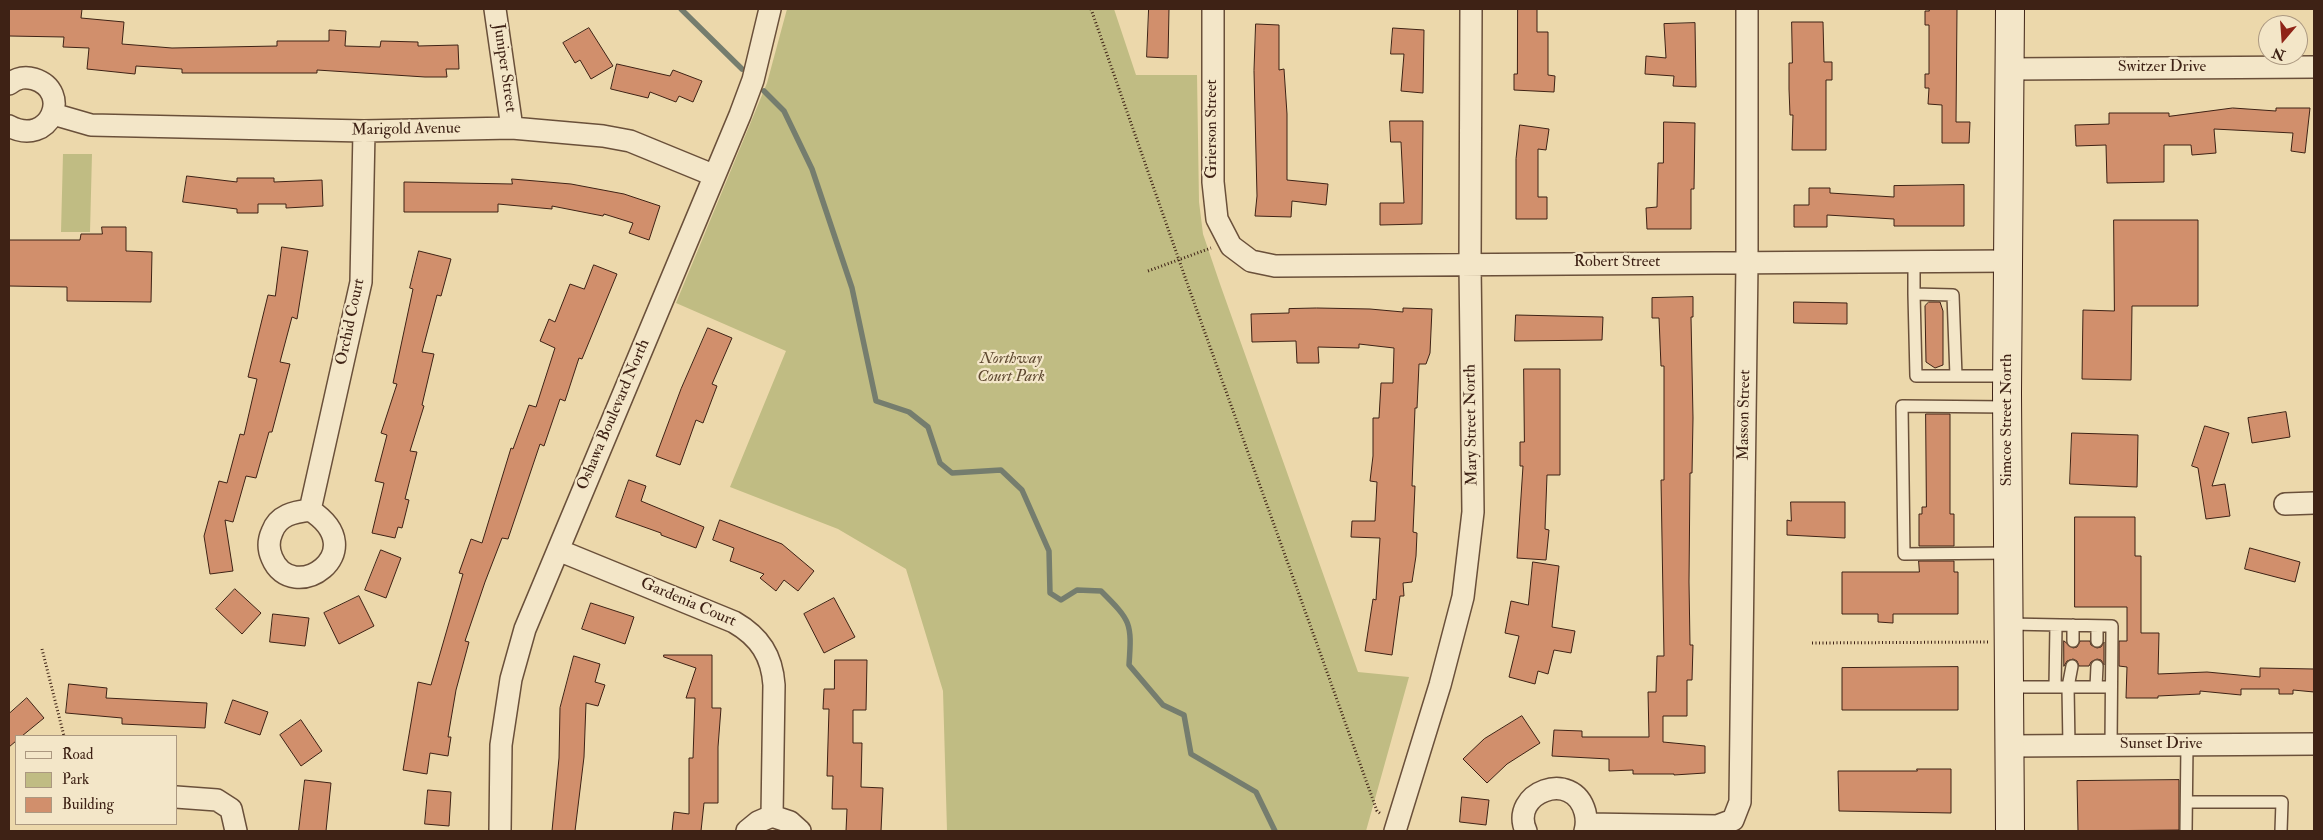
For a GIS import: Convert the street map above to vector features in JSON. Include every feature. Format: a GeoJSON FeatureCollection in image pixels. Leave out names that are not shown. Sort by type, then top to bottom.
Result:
{"type":"FeatureCollection","features":[{"type":"Feature","properties":{"kind":"main road","name":"Simcoe Street North"},"geometry":{"type":"LineString","coordinates":[[2010,9],[2007,376],[2010,831]]}},
{"type":"Feature","properties":{"kind":"street","name":"Juniper Street"},"geometry":{"type":"LineString","coordinates":[[495,9],[512,128]]}},
{"type":"Feature","properties":{"kind":"street","name":"Oshawa Boulevard North"},"geometry":{"type":"LineString","coordinates":[[500,831],[501,745],[511,679],[526,629],[713,175],[740,116],[753,80],[770,9]]}},
{"type":"Feature","properties":{"kind":"street","name":"Grierson Street"},"geometry":{"type":"LineString","coordinates":[[1213,9],[1213,182],[1217,219],[1229,243]]}},
{"type":"Feature","properties":{"kind":"street","name":"Mary Street North"},"geometry":{"type":"LineString","coordinates":[[1395,831],[1440,685],[1463,596],[1473,512],[1470,264],[1471,9]]}},
{"type":"Feature","properties":{"kind":"street","name":"Masson Street"},"geometry":{"type":"LineString","coordinates":[[1586,827],[1717,826],[1733,820],[1740,802],[1747,264],[1746,9]]}},
{"type":"Feature","properties":{"kind":"street","name":"Switzer Drive"},"geometry":{"type":"LineString","coordinates":[[2009,69],[2314,66]]}},
{"type":"Feature","properties":{"kind":"street"},"geometry":{"type":"LineString","coordinates":[[9,84],[18,78],[28,77],[41,81],[52,95],[52,114],[47,123],[40,129],[27,132],[9,126]]}},
{"type":"Feature","properties":{"kind":"street","name":"Marigold Avenue"},"geometry":{"type":"LineString","coordinates":[[52,114],[91,126],[364,131],[512,128],[603,136],[630,142],[713,175]]}},
{"type":"Feature","properties":{"kind":"street","name":"Orchid Court"},"geometry":{"type":"LineString","coordinates":[[310,510],[360,282],[364,131]]}},
{"type":"Feature","properties":{"kind":"street","name":"Robert Street"},"geometry":{"type":"LineString","coordinates":[[1229,243],[1251,261],[1275,266],[2008,261]]}},
{"type":"Feature","properties":{"kind":"street"},"geometry":{"type":"LineString","coordinates":[[2286,504],[2314,504]]}},
{"type":"Feature","properties":{"kind":"street","name":"Gardenia Court"},"geometry":{"type":"LineString","coordinates":[[558,550],[729,620],[746,628],[759,640],[773,670],[772,816]]}},
{"type":"Feature","properties":{"kind":"street","name":"Sunset Drive"},"geometry":{"type":"LineString","coordinates":[[2009,746],[2314,744]]}},
{"type":"Feature","properties":{"kind":"street"},"geometry":{"type":"LineString","coordinates":[[1526,831],[1524,816],[1527,804],[1534,796],[1551,788],[1562,789],[1577,796],[1583,805],[1586,827]]}},
{"type":"Feature","properties":{"kind":"street"},"geometry":{"type":"LineString","coordinates":[[178,796],[217,800],[231,809],[236,831]]}},
{"type":"Feature","properties":{"kind":"street"},"geometry":{"type":"LineString","coordinates":[[747,831],[758,822],[772,816],[790,822],[800,831]]}},
{"type":"Feature","properties":{"kind":"lane"},"geometry":{"type":"LineString","coordinates":[[1914,262],[1914,294],[1920,321],[1920,345],[1916,376],[2007,376]]}},
{"type":"Feature","properties":{"kind":"lane"},"geometry":{"type":"LineString","coordinates":[[1914,294],[1953,295],[1948,321],[1949,346],[1956,376]]}},
{"type":"Feature","properties":{"kind":"lane"},"geometry":{"type":"LineString","coordinates":[[2007,407],[1902,406],[1904,554],[2009,554]]}},
{"type":"Feature","properties":{"kind":"lane"},"geometry":{"type":"LineString","coordinates":[[2055,687],[2056,625]]}},
{"type":"Feature","properties":{"kind":"lane"},"geometry":{"type":"LineString","coordinates":[[2009,633],[2056,625],[2112,626],[2111,745]]}},
{"type":"Feature","properties":{"kind":"lane"},"geometry":{"type":"LineString","coordinates":[[2073,626],[2073,641]]}},
{"type":"Feature","properties":{"kind":"lane"},"geometry":{"type":"LineString","coordinates":[[2097,641],[2098,626]]}},
{"type":"Feature","properties":{"kind":"lane"},"geometry":{"type":"LineString","coordinates":[[2068,746],[2068,687],[2072,666]]}},
{"type":"Feature","properties":{"kind":"lane"},"geometry":{"type":"LineString","coordinates":[[2096,687],[2097,666]]}},
{"type":"Feature","properties":{"kind":"lane"},"geometry":{"type":"LineString","coordinates":[[2009,687],[2111,687]]}},
{"type":"Feature","properties":{"kind":"lane"},"geometry":{"type":"LineString","coordinates":[[2186,831],[2187,745]]}},
{"type":"Feature","properties":{"kind":"lane"},"geometry":{"type":"LineString","coordinates":[[2186,802],[2282,802],[2281,831]]}},
{"type":"Feature","properties":{"kind":"path"},"geometry":{"type":"LineString","coordinates":[[1091,9],[1377,811]]}},
{"type":"Feature","properties":{"kind":"path"},"geometry":{"type":"LineString","coordinates":[[1148,271],[1229,243]]}},
{"type":"Feature","properties":{"kind":"path"},"geometry":{"type":"LineString","coordinates":[[1812,643],[2009,633]]}},
{"type":"Feature","properties":{"kind":"path"},"geometry":{"type":"LineString","coordinates":[[42,649],[64,735]]}},
{"type":"Feature","properties":{"kind":"green space","name":"Northway Court Park"},"geometry":{"type":"Polygon","coordinates":[[[787,9],[1114,9],[1136,75],[1197,75],[1199,202],[1203,234],[1220,284],[1358,672],[1409,677],[1366,831],[947,831],[943,691],[906,569],[838,529],[730,487],[786,351],[676,303],[767,83],[787,9]]]}},
{"type":"Feature","properties":{"kind":"green space"},"geometry":{"type":"Polygon","coordinates":[[[63,154],[92,154],[90,232],[61,232],[63,154]]]}},
{"type":"Feature","properties":{"kind":"building"},"geometry":{"type":"Polygon","coordinates":[[[9,9],[82,9],[81,18],[124,22],[122,44],[172,48],[277,46],[277,41],[329,41],[329,30],[346,31],[345,46],[380,47],[381,41],[418,42],[418,46],[458,45],[459,69],[446,69],[447,77],[425,77],[317,70],[317,73],[182,73],[182,69],[136,66],[135,74],[87,69],[89,48],[63,47],[64,37],[9,36],[9,9]]]}},
{"type":"Feature","properties":{"kind":"building"},"geometry":{"type":"Polygon","coordinates":[[[1149,9],[1169,9],[1168,58],[1147,57],[1149,9]]]}},
{"type":"Feature","properties":{"kind":"building"},"geometry":{"type":"Polygon","coordinates":[[[1518,9],[1537,9],[1537,32],[1548,32],[1548,75],[1555,76],[1554,92],[1514,90],[1514,74],[1517,74],[1518,9]]]}},
{"type":"Feature","properties":{"kind":"building"},"geometry":{"type":"Polygon","coordinates":[[[1929,9],[1957,9],[1956,122],[1970,122],[1969,143],[1942,143],[1942,105],[1928,104],[1929,88],[1925,88],[1925,74],[1929,74],[1929,25],[1925,25],[1925,11],[1929,11],[1929,9]]]}},
{"type":"Feature","properties":{"kind":"building"},"geometry":{"type":"Polygon","coordinates":[[[1792,22],[1823,22],[1824,62],[1832,62],[1832,80],[1826,80],[1826,150],[1792,150],[1793,115],[1790,115],[1789,63],[1792,63],[1792,22]]]}},
{"type":"Feature","properties":{"kind":"building"},"geometry":{"type":"Polygon","coordinates":[[[1695,23],[1696,87],[1673,86],[1674,76],[1645,74],[1646,56],[1666,58],[1664,24],[1695,23]]]}},
{"type":"Feature","properties":{"kind":"building"},"geometry":{"type":"Polygon","coordinates":[[[1256,24],[1279,25],[1279,70],[1284,69],[1287,114],[1287,180],[1328,184],[1326,205],[1292,201],[1291,217],[1255,216],[1257,196],[1254,71],[1256,24]]]}},
{"type":"Feature","properties":{"kind":"building"},"geometry":{"type":"Polygon","coordinates":[[[589,28],[613,66],[591,79],[580,60],[575,63],[563,43],[589,28]]]}},
{"type":"Feature","properties":{"kind":"building"},"geometry":{"type":"Polygon","coordinates":[[[1393,28],[1424,30],[1423,93],[1401,91],[1404,54],[1391,54],[1393,28]]]}},
{"type":"Feature","properties":{"kind":"building"},"geometry":{"type":"Polygon","coordinates":[[[617,64],[670,76],[673,70],[702,81],[693,102],[679,96],[676,102],[650,92],[648,98],[611,89],[617,64]]]}},
{"type":"Feature","properties":{"kind":"building"},"geometry":{"type":"Polygon","coordinates":[[[2233,108],[2276,111],[2276,108],[2310,108],[2305,153],[2291,151],[2293,133],[2214,129],[2216,153],[2192,155],[2191,145],[2164,145],[2164,182],[2107,183],[2106,145],[2076,146],[2075,125],[2109,124],[2109,113],[2169,113],[2169,116],[2233,108]]]}},
{"type":"Feature","properties":{"kind":"building"},"geometry":{"type":"Polygon","coordinates":[[[1390,121],[1423,121],[1422,224],[1380,225],[1380,203],[1404,203],[1401,142],[1391,142],[1390,121]]]}},
{"type":"Feature","properties":{"kind":"building"},"geometry":{"type":"Polygon","coordinates":[[[1664,122],[1695,123],[1694,189],[1691,189],[1691,229],[1647,229],[1646,208],[1657,207],[1658,163],[1663,163],[1664,122]]]}},
{"type":"Feature","properties":{"kind":"building"},"geometry":{"type":"Polygon","coordinates":[[[1520,125],[1549,129],[1546,150],[1538,149],[1538,197],[1547,197],[1547,219],[1516,219],[1516,159],[1520,125]]]}},
{"type":"Feature","properties":{"kind":"building"},"geometry":{"type":"Polygon","coordinates":[[[187,176],[237,182],[237,178],[274,178],[274,182],[322,180],[323,206],[286,208],[286,204],[258,204],[258,213],[237,213],[237,209],[183,202],[187,176]]]}},
{"type":"Feature","properties":{"kind":"building"},"geometry":{"type":"Polygon","coordinates":[[[512,179],[571,184],[624,194],[660,206],[649,240],[629,233],[633,223],[604,214],[603,216],[552,206],[552,209],[498,204],[498,212],[404,212],[404,182],[512,184],[512,179]]]}},
{"type":"Feature","properties":{"kind":"building"},"geometry":{"type":"Polygon","coordinates":[[[1964,185],[1964,226],[1894,226],[1894,219],[1827,215],[1827,227],[1794,227],[1794,205],[1809,205],[1809,188],[1830,188],[1830,193],[1894,197],[1894,186],[1964,185]]]}},
{"type":"Feature","properties":{"kind":"building"},"geometry":{"type":"Polygon","coordinates":[[[2114,220],[2198,220],[2198,306],[2132,306],[2131,380],[2082,379],[2083,310],[2114,311],[2114,220]]]}},
{"type":"Feature","properties":{"kind":"building"},"geometry":{"type":"Polygon","coordinates":[[[102,227],[126,227],[126,251],[152,252],[151,302],[67,301],[67,287],[9,286],[9,240],[80,240],[81,234],[102,234],[102,227]]]}},
{"type":"Feature","properties":{"kind":"building"},"geometry":{"type":"Polygon","coordinates":[[[282,247],[308,251],[297,319],[292,317],[280,362],[290,364],[272,432],[269,432],[256,478],[246,476],[233,522],[225,520],[233,571],[210,574],[204,536],[219,481],[227,483],[240,434],[244,435],[257,379],[248,377],[268,295],[275,296],[282,247]]]}},
{"type":"Feature","properties":{"kind":"building"},"geometry":{"type":"Polygon","coordinates":[[[419,251],[451,259],[441,296],[437,295],[422,352],[434,354],[422,405],[424,406],[410,451],[417,452],[405,499],[409,500],[402,528],[398,527],[395,538],[372,533],[384,483],[375,481],[387,435],[381,433],[397,384],[393,383],[413,289],[410,288],[419,251]]]}},
{"type":"Feature","properties":{"kind":"building"},"geometry":{"type":"Polygon","coordinates":[[[594,265],[617,274],[582,359],[579,358],[565,401],[560,399],[544,446],[540,444],[508,539],[502,538],[485,582],[465,641],[469,642],[456,690],[448,737],[451,737],[448,756],[430,753],[427,774],[403,770],[418,682],[431,685],[463,574],[459,573],[471,539],[482,543],[511,448],[513,449],[529,405],[536,407],[555,348],[540,341],[549,319],[555,322],[570,284],[584,289],[594,265]]]}},
{"type":"Feature","properties":{"kind":"building"},"geometry":{"type":"Polygon","coordinates":[[[1693,297],[1693,317],[1691,317],[1693,418],[1692,473],[1690,473],[1689,582],[1690,645],[1693,645],[1692,680],[1687,680],[1687,716],[1663,716],[1663,742],[1705,746],[1705,773],[1674,775],[1633,774],[1633,770],[1609,771],[1609,759],[1552,756],[1554,730],[1582,731],[1582,737],[1649,737],[1648,692],[1656,692],[1657,656],[1664,656],[1661,480],[1664,480],[1664,366],[1661,366],[1659,318],[1652,318],[1652,298],[1693,297]]]}},
{"type":"Feature","properties":{"kind":"building"},"geometry":{"type":"Polygon","coordinates":[[[1794,302],[1847,303],[1847,324],[1794,323],[1794,302]]]}},
{"type":"Feature","properties":{"kind":"building"},"geometry":{"type":"Polygon","coordinates":[[[1929,302],[1940,302],[1943,311],[1943,365],[1935,368],[1926,362],[1925,306],[1929,302]]]}},
{"type":"Feature","properties":{"kind":"building"},"geometry":{"type":"Polygon","coordinates":[[[1317,308],[1403,312],[1403,308],[1432,309],[1430,353],[1426,364],[1419,364],[1417,408],[1415,408],[1412,486],[1415,486],[1413,532],[1417,533],[1416,556],[1412,582],[1403,583],[1404,596],[1400,596],[1392,655],[1365,651],[1373,599],[1376,600],[1380,538],[1351,537],[1352,521],[1375,521],[1377,482],[1370,481],[1373,456],[1373,418],[1379,418],[1381,383],[1393,383],[1394,348],[1359,344],[1359,348],[1318,347],[1319,363],[1297,363],[1296,341],[1252,342],[1251,314],[1289,313],[1289,309],[1317,308]]]}},
{"type":"Feature","properties":{"kind":"building"},"geometry":{"type":"Polygon","coordinates":[[[1516,315],[1603,317],[1602,340],[1515,341],[1516,315]]]}},
{"type":"Feature","properties":{"kind":"building"},"geometry":{"type":"Polygon","coordinates":[[[708,328],[732,338],[712,384],[717,386],[703,423],[696,420],[680,465],[656,456],[681,389],[708,328]]]}},
{"type":"Feature","properties":{"kind":"building"},"geometry":{"type":"Polygon","coordinates":[[[1524,369],[1560,369],[1560,475],[1547,475],[1545,529],[1549,530],[1546,560],[1517,558],[1523,466],[1520,466],[1520,442],[1524,442],[1524,369]]]}},
{"type":"Feature","properties":{"kind":"building"},"geometry":{"type":"Polygon","coordinates":[[[2286,412],[2290,437],[2252,443],[2248,418],[2286,412]]]}},
{"type":"Feature","properties":{"kind":"building"},"geometry":{"type":"Polygon","coordinates":[[[1926,414],[1950,414],[1950,514],[1954,514],[1954,546],[1919,546],[1919,514],[1922,514],[1922,507],[1926,507],[1926,414]]]}},
{"type":"Feature","properties":{"kind":"building"},"geometry":{"type":"Polygon","coordinates":[[[2205,426],[2229,433],[2212,486],[2225,484],[2230,516],[2206,519],[2198,468],[2192,466],[2205,426]]]}},
{"type":"Feature","properties":{"kind":"building"},"geometry":{"type":"Polygon","coordinates":[[[2072,433],[2138,435],[2137,487],[2070,484],[2072,433]]]}},
{"type":"Feature","properties":{"kind":"building"},"geometry":{"type":"Polygon","coordinates":[[[629,480],[646,486],[641,501],[704,527],[696,548],[616,517],[629,480]]]}},
{"type":"Feature","properties":{"kind":"building"},"geometry":{"type":"Polygon","coordinates":[[[1791,502],[1845,502],[1845,538],[1787,535],[1787,520],[1791,521],[1791,502]]]}},
{"type":"Feature","properties":{"kind":"building"},"geometry":{"type":"Polygon","coordinates":[[[2075,517],[2135,517],[2135,556],[2141,556],[2141,633],[2159,633],[2158,674],[2207,672],[2260,677],[2260,668],[2314,669],[2314,692],[2293,690],[2293,694],[2279,694],[2279,689],[2241,689],[2241,695],[2200,691],[2200,694],[2158,696],[2158,698],[2126,698],[2127,667],[2119,666],[2119,641],[2127,641],[2127,607],[2075,607],[2075,517]]]}},
{"type":"Feature","properties":{"kind":"building"},"geometry":{"type":"Polygon","coordinates":[[[720,520],[782,544],[814,571],[798,591],[784,580],[776,591],[760,578],[764,574],[730,561],[734,548],[713,540],[720,520]]]}},
{"type":"Feature","properties":{"kind":"building"},"geometry":{"type":"Polygon","coordinates":[[[2250,548],[2300,562],[2295,582],[2245,569],[2250,548]]]}},
{"type":"Feature","properties":{"kind":"building"},"geometry":{"type":"Polygon","coordinates":[[[381,550],[401,558],[386,598],[365,590],[381,550]]]}},
{"type":"Feature","properties":{"kind":"building"},"geometry":{"type":"Polygon","coordinates":[[[1919,561],[1954,561],[1954,572],[1958,572],[1958,614],[1893,614],[1893,623],[1878,622],[1878,614],[1842,614],[1842,572],[1919,572],[1919,561]]]}},
{"type":"Feature","properties":{"kind":"building"},"geometry":{"type":"Polygon","coordinates":[[[1533,562],[1559,566],[1552,627],[1575,631],[1571,653],[1554,650],[1548,674],[1538,671],[1535,684],[1509,677],[1519,636],[1505,633],[1511,601],[1528,605],[1533,562]]]}},
{"type":"Feature","properties":{"kind":"building"},"geometry":{"type":"Polygon","coordinates":[[[235,589],[261,613],[242,634],[216,609],[235,589]]]}},
{"type":"Feature","properties":{"kind":"building"},"geometry":{"type":"Polygon","coordinates":[[[359,596],[374,626],[339,644],[324,613],[359,596]]]}},
{"type":"Feature","properties":{"kind":"building"},"geometry":{"type":"Polygon","coordinates":[[[834,598],[855,637],[824,653],[804,614],[834,598]]]}},
{"type":"Feature","properties":{"kind":"building"},"geometry":{"type":"Polygon","coordinates":[[[591,603],[634,617],[625,644],[582,629],[591,603]]]}},
{"type":"Feature","properties":{"kind":"building"},"geometry":{"type":"Polygon","coordinates":[[[273,614],[309,618],[305,646],[270,642],[273,614]]]}},
{"type":"Feature","properties":{"kind":"building"},"geometry":{"type":"Polygon","coordinates":[[[2064,641],[2073,648],[2077,647],[2080,641],[2090,641],[2091,645],[2097,648],[2101,647],[2104,642],[2104,665],[2101,660],[2097,659],[2091,662],[2089,666],[2079,666],[2077,661],[2073,659],[2067,661],[2064,666],[2064,641]]]}},
{"type":"Feature","properties":{"kind":"building"},"geometry":{"type":"Polygon","coordinates":[[[664,655],[712,655],[712,708],[721,708],[718,747],[718,803],[704,803],[701,831],[672,831],[674,812],[689,814],[689,758],[693,758],[695,698],[686,698],[696,668],[664,657],[664,655]]]}},
{"type":"Feature","properties":{"kind":"building"},"geometry":{"type":"Polygon","coordinates":[[[574,656],[600,664],[595,682],[605,685],[598,706],[586,703],[584,757],[575,831],[552,831],[559,758],[560,708],[574,656]]]}},
{"type":"Feature","properties":{"kind":"building"},"geometry":{"type":"Polygon","coordinates":[[[835,660],[867,660],[866,710],[853,710],[853,743],[862,743],[861,787],[883,788],[881,831],[846,831],[847,809],[832,809],[833,776],[827,776],[829,709],[823,709],[824,689],[834,689],[835,660]]]}},
{"type":"Feature","properties":{"kind":"building"},"geometry":{"type":"Polygon","coordinates":[[[1958,667],[1958,710],[1842,710],[1842,668],[1958,667]]]}},
{"type":"Feature","properties":{"kind":"building"},"geometry":{"type":"Polygon","coordinates":[[[69,684],[107,688],[106,698],[207,703],[205,728],[122,724],[122,718],[66,713],[69,684]]]}},
{"type":"Feature","properties":{"kind":"building"},"geometry":{"type":"Polygon","coordinates":[[[27,698],[44,718],[23,735],[15,735],[15,742],[9,747],[9,714],[27,698]]]}},
{"type":"Feature","properties":{"kind":"building"},"geometry":{"type":"Polygon","coordinates":[[[233,700],[268,712],[260,735],[225,723],[233,700]]]}},
{"type":"Feature","properties":{"kind":"building"},"geometry":{"type":"Polygon","coordinates":[[[1522,716],[1540,743],[1507,764],[1487,783],[1463,759],[1484,739],[1522,716]]]}},
{"type":"Feature","properties":{"kind":"building"},"geometry":{"type":"Polygon","coordinates":[[[301,720],[322,751],[301,766],[280,735],[301,720]]]}},
{"type":"Feature","properties":{"kind":"building"},"geometry":{"type":"Polygon","coordinates":[[[1917,769],[1951,769],[1951,813],[1839,811],[1838,771],[1917,771],[1917,769]]]}},
{"type":"Feature","properties":{"kind":"building"},"geometry":{"type":"Polygon","coordinates":[[[305,780],[331,783],[326,831],[299,831],[305,780]]]}},
{"type":"Feature","properties":{"kind":"building"},"geometry":{"type":"Polygon","coordinates":[[[2179,780],[2179,830],[2078,831],[2077,781],[2179,780]]]}},
{"type":"Feature","properties":{"kind":"building"},"geometry":{"type":"Polygon","coordinates":[[[428,790],[451,792],[449,826],[425,824],[428,790]]]}},
{"type":"Feature","properties":{"kind":"building"},"geometry":{"type":"Polygon","coordinates":[[[1462,797],[1489,800],[1486,825],[1460,822],[1462,797]]]}},
{"type":"Feature","properties":{"kind":"waterway"},"geometry":{"type":"LineString","coordinates":[[681,9],[742,69]]}},
{"type":"Feature","properties":{"kind":"waterway"},"geometry":{"type":"LineString","coordinates":[[764,91],[784,111],[812,169],[852,288],[876,401],[909,412],[928,427],[940,463],[952,473],[1001,470],[1022,490],[1049,551],[1050,593],[1061,600],[1077,590],[1101,591],[1111,601],[1124,616],[1127,623],[1130,640],[1129,665],[1163,705],[1184,715],[1191,754],[1256,792],[1275,831]]}}]}
